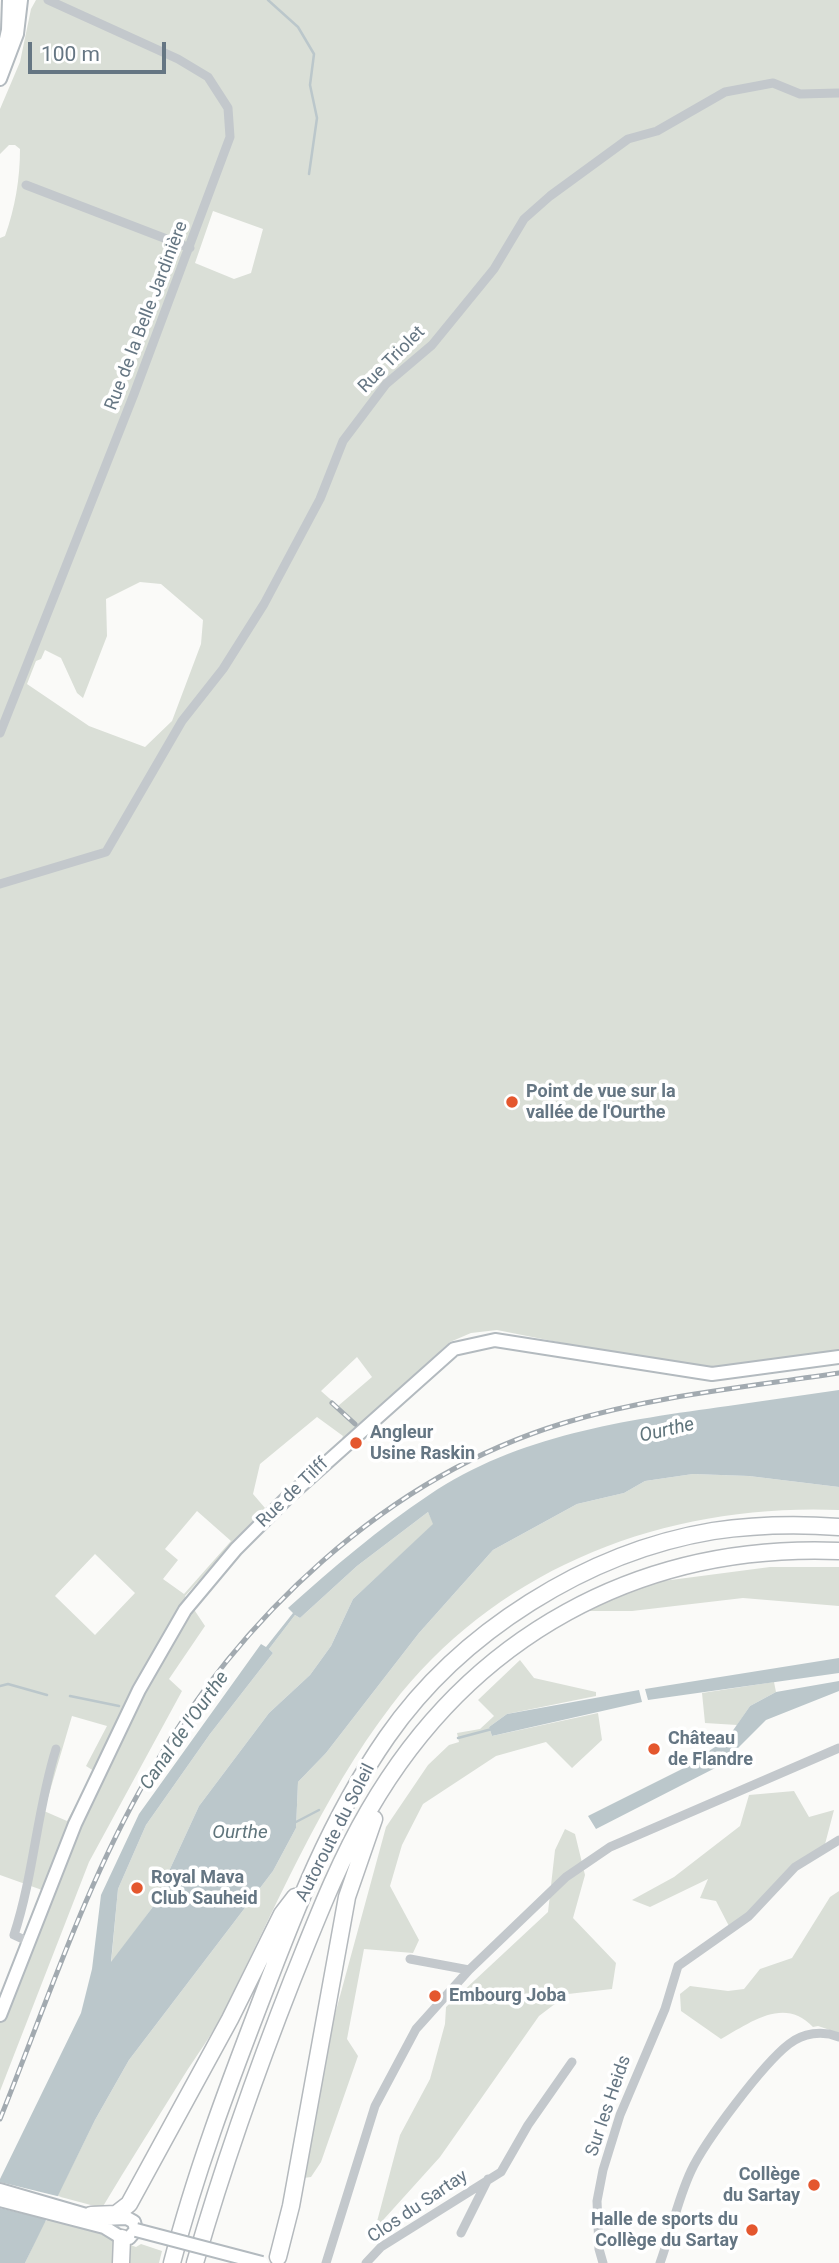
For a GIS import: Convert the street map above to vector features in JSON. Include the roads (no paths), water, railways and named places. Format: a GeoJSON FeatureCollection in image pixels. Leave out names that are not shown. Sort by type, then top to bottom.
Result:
{"type":"FeatureCollection","features":[{"type":"Feature","properties":{"kind":"highway","name":"Autoroute du Soleil"},"geometry":{"type":"LineString","coordinates":[[172,2263],[201,2161],[311,1875],[363,1773],[411,1707],[474,1644],[531,1603],[603,1565],[688,1537],[744,1528],[839,1527]]}},
{"type":"Feature","properties":{"kind":"highway","name":"Autoroute du Soleil"},"geometry":{"type":"LineString","coordinates":[[195,2263],[222,2167],[272,2031],[338,1871],[377,1798],[412,1746],[467,1684],[511,1647],[580,1604],[647,1576],[715,1557],[778,1551],[839,1551]]}},
{"type":"Feature","properties":{"kind":"highway"},"geometry":{"type":"LineString","coordinates":[[273,2261],[291,2206],[346,1897],[374,1819],[377,1798]]}},
{"type":"Feature","properties":{"kind":"highway"},"geometry":{"type":"LineString","coordinates":[[91,2215],[116,2214],[150,2167],[230,2019],[282,1914],[311,1875]]}},
{"type":"Feature","properties":{"kind":"highway"},"geometry":{"type":"LineString","coordinates":[[121,2263],[124,2228],[150,2167]]}},
{"type":"Feature","properties":{"kind":"main road"},"geometry":{"type":"LineString","coordinates":[[0,63],[8,30],[9,0]]}},
{"type":"Feature","properties":{"kind":"main road"},"geometry":{"type":"LineString","coordinates":[[0,79],[17,34],[21,0]]}},
{"type":"Feature","properties":{"kind":"main road","name":"Rue de Tilff"},"geometry":{"type":"LineString","coordinates":[[0,2015],[27,1941],[107,1755],[139,1690],[185,1610],[236,1549],[287,1498],[454,1349],[495,1340],[712,1374],[839,1357]]}},
{"type":"Feature","properties":{"kind":"main road"},"geometry":{"type":"LineString","coordinates":[[0,2190],[91,2215],[124,2228]]}},
{"type":"Feature","properties":{"kind":"main road"},"geometry":{"type":"LineString","coordinates":[[0,2200],[273,2261]]}},
{"type":"Feature","properties":{"kind":"street","name":"Rue de la Belle Jardinière"},"geometry":{"type":"LineString","coordinates":[[0,733],[190,248],[230,137],[228,108],[220,91],[196,68],[48,0]]}},
{"type":"Feature","properties":{"kind":"street","name":"Rue Triolet"},"geometry":{"type":"LineString","coordinates":[[0,884],[106,852],[181,721],[223,669],[270,594],[320,499],[343,441],[386,384],[432,345],[494,269],[524,219],[540,204],[628,139],[657,131],[725,92],[773,83],[800,94],[839,93]]}},
{"type":"Feature","properties":{"kind":"street"},"geometry":{"type":"LineString","coordinates":[[26,184],[190,248]]}},
{"type":"Feature","properties":{"kind":"street"},"geometry":{"type":"LineString","coordinates":[[326,2263],[375,2106],[416,2029],[469,1970],[566,1877],[610,1847],[839,1748]]}},
{"type":"Feature","properties":{"kind":"street"},"geometry":{"type":"LineString","coordinates":[[27,1941],[14,1935],[26,1898],[42,1803],[56,1749]]}},
{"type":"Feature","properties":{"kind":"street","name":"Sur les Heids"},"geometry":{"type":"LineString","coordinates":[[603,2263],[598,2249],[597,2201],[603,2170],[620,2115],[665,2009],[678,1965],[749,1916],[795,1867],[839,1840]]}},
{"type":"Feature","properties":{"kind":"street"},"geometry":{"type":"LineString","coordinates":[[410,1959],[469,1970]]}},
{"type":"Feature","properties":{"kind":"street"},"geometry":{"type":"LineString","coordinates":[[660,2263],[691,2171],[747,2091],[789,2044],[808,2034],[826,2032],[839,2037]]}},
{"type":"Feature","properties":{"kind":"street","name":"Clos du Sartay"},"geometry":{"type":"LineString","coordinates":[[366,2263],[381,2247],[501,2172],[542,2104],[572,2062]]}},
{"type":"Feature","properties":{"kind":"street","name":"Clos du Sartay"},"geometry":{"type":"LineString","coordinates":[[461,2233],[488,2179]]}},
{"type":"Feature","properties":{"kind":"water","name":"Ourthe"},"geometry":{"type":"Polygon","coordinates":[[[839,1390],[839,1487],[749,1476],[693,1474],[645,1481],[624,1493],[577,1504],[493,1550],[419,1633],[326,1753],[298,1782],[296,1828],[273,1871],[129,2060],[95,2120],[25,2263],[0,2263],[0,2179],[81,2013],[92,1969],[101,1895],[139,1814],[261,1644],[266,1647],[293,1613],[288,1608],[410,1508],[463,1475],[499,1458],[536,1444],[612,1424],[839,1390]],[[428,1512],[357,1566],[300,1618],[295,1615],[269,1649],[273,1653],[210,1734],[146,1825],[118,1889],[111,1962],[152,1908],[199,1806],[269,1713],[310,1675],[331,1646],[353,1599],[433,1524],[428,1512]]]}},
{"type":"Feature","properties":{"kind":"water"},"geometry":{"type":"Polygon","coordinates":[[[839,1658],[839,1673],[648,1700],[645,1689],[839,1658]]]}},
{"type":"Feature","properties":{"kind":"water"},"geometry":{"type":"Polygon","coordinates":[[[839,1681],[839,1691],[766,1720],[721,1765],[596,1829],[588,1816],[682,1769],[727,1739],[750,1706],[776,1692],[839,1681]]]}},
{"type":"Feature","properties":{"kind":"water"},"geometry":{"type":"Polygon","coordinates":[[[639,1690],[642,1702],[492,1736],[489,1727],[507,1714],[639,1690]]]}},
{"type":"Feature","properties":{"kind":"waterway"},"geometry":{"type":"LineString","coordinates":[[268,0],[298,27],[314,54],[310,85],[317,118],[309,174]]}},
{"type":"Feature","properties":{"kind":"waterway"},"geometry":{"type":"LineString","coordinates":[[0,1686],[8,1684],[47,1695]]}},
{"type":"Feature","properties":{"kind":"waterway"},"geometry":{"type":"LineString","coordinates":[[70,1696],[119,1706]]}},
{"type":"Feature","properties":{"kind":"waterway"},"geometry":{"type":"LineString","coordinates":[[458,1738],[492,1729]]}},
{"type":"Feature","properties":{"kind":"waterway"},"geometry":{"type":"LineString","coordinates":[[296,1822],[319,1810]]}},
{"type":"Feature","properties":{"kind":"railway"},"geometry":{"type":"LineString","coordinates":[[0,2119],[85,1903],[147,1778],[184,1719],[225,1663],[272,1610],[322,1561],[377,1517],[436,1479],[498,1447],[564,1423],[632,1406],[839,1373]]}},
{"type":"Feature","properties":{"kind":"railway"},"geometry":{"type":"LineString","coordinates":[[332,1403],[355,1424]]}},
{"type":"Feature","properties":{"kind":"place","name":"Point de vue sur la vallée de l'Ourthe"},"geometry":{"type":"Point","coordinates":[512,1102]}},
{"type":"Feature","properties":{"kind":"place","name":"Angleur Usine Raskin"},"geometry":{"type":"Point","coordinates":[356,1443]}},
{"type":"Feature","properties":{"kind":"place","name":"Château de Flandre"},"geometry":{"type":"Point","coordinates":[654,1749]}},
{"type":"Feature","properties":{"kind":"place","name":"Royal Mava Club Sauheid"},"geometry":{"type":"Point","coordinates":[137,1888]}},
{"type":"Feature","properties":{"kind":"place","name":"Embourg Joba"},"geometry":{"type":"Point","coordinates":[435,1996]}},
{"type":"Feature","properties":{"kind":"place","name":"Collège du Sartay"},"geometry":{"type":"Point","coordinates":[814,2185]}},
{"type":"Feature","properties":{"kind":"place","name":"Halle de sports du Collège du Sartay"},"geometry":{"type":"Point","coordinates":[752,2230]}},
{"type":"Feature","properties":{"kind":"water label","name":"Canal de l'Ourthe"},"geometry":{"type":"Point","coordinates":[185,1731]}}]}
